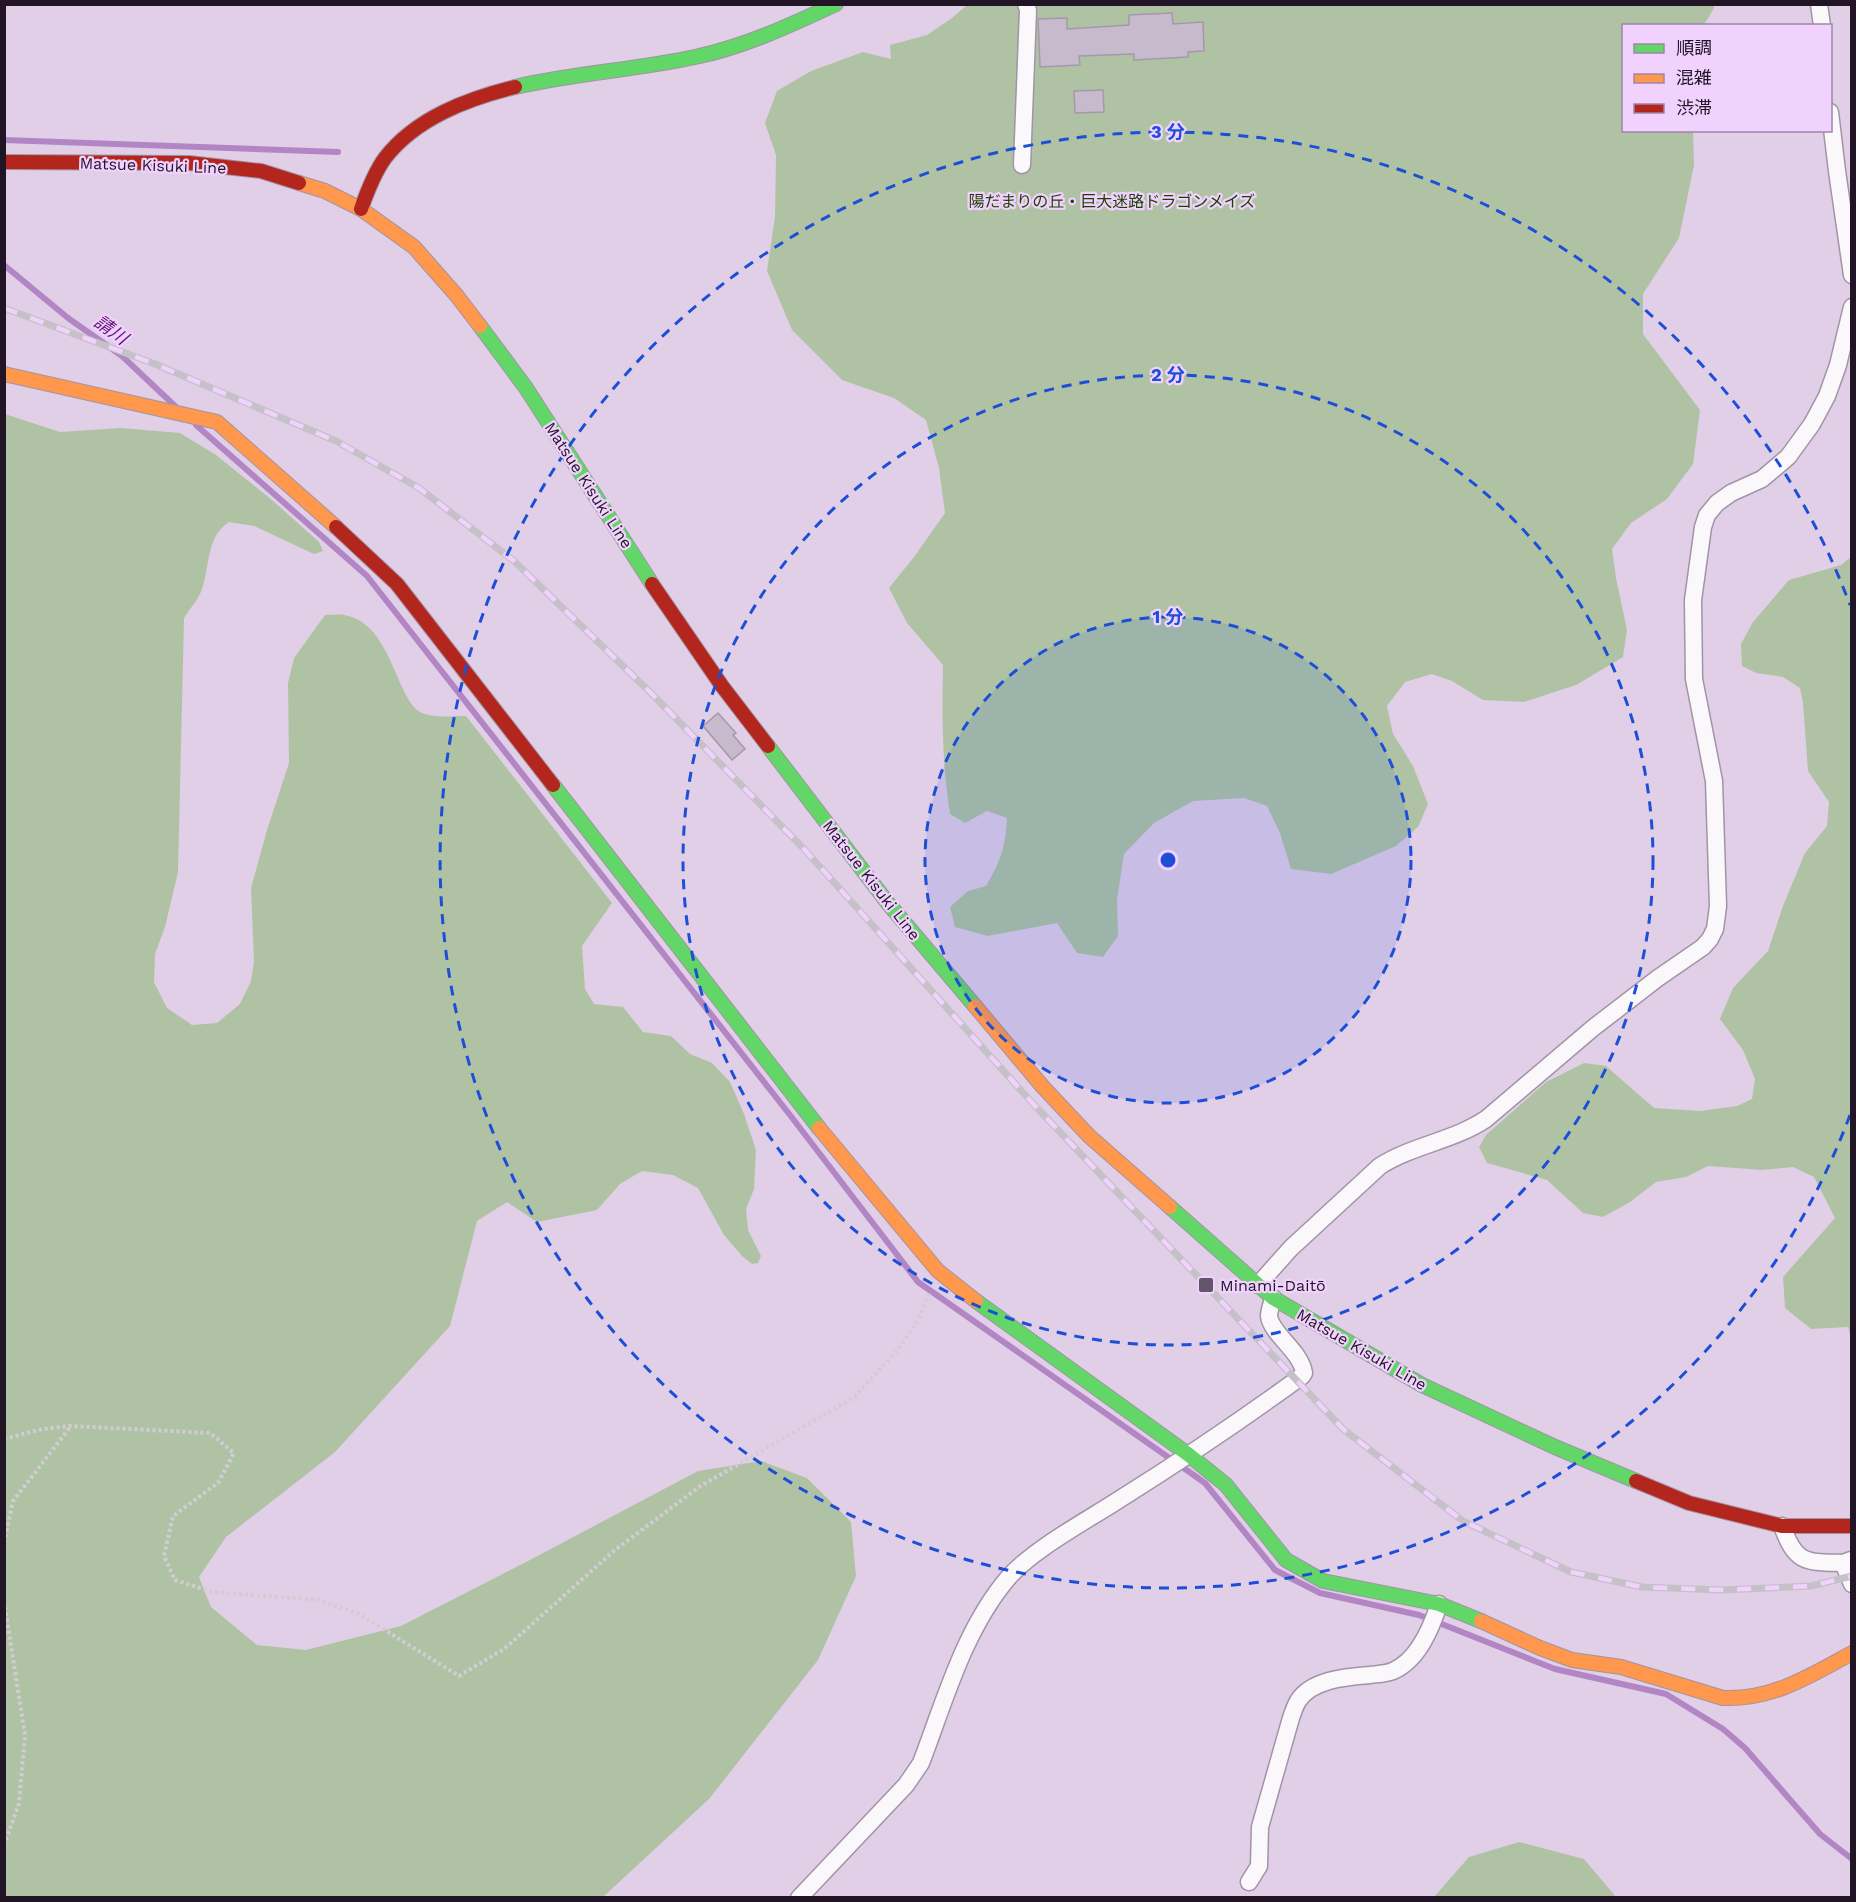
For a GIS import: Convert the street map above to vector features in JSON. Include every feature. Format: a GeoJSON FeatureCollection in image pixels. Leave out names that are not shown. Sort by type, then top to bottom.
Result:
{"type":"FeatureCollection","features":[{"type":"Feature","properties":{"kind":"street"},"geometry":{"type":"LineString","coordinates":[[361,208],[378,169],[392,149],[416,129],[456,105],[516,86],[696,57],[733,47],[836,4]]}},
{"type":"Feature","properties":{"kind":"street"},"geometry":{"type":"LineString","coordinates":[[1022,165],[1028,10],[1026,4]]}},
{"type":"Feature","properties":{"kind":"street"},"geometry":{"type":"LineString","coordinates":[[1820,4],[1822,24]]}},
{"type":"Feature","properties":{"kind":"street"},"geometry":{"type":"LineString","coordinates":[[1832,132],[1851,275]]}},
{"type":"Feature","properties":{"kind":"street","name":"Matsue Kisuki Line"},"geometry":{"type":"LineString","coordinates":[[4,162],[189,163],[261,171],[325,191],[361,208],[414,247],[457,296],[526,388],[668,608],[722,686],[887,902],[1043,1087],[1089,1136],[1273,1298],[1422,1385],[1555,1447],[1689,1503],[1782,1526],[1851,1526]]}},
{"type":"Feature","properties":{"kind":"street"},"geometry":{"type":"LineString","coordinates":[[1258,1285],[1291,1248],[1380,1166],[1395,1156],[1470,1130],[1486,1119],[1593,1028],[1703,947],[1710,939],[1718,917],[1714,781],[1694,680],[1693,600],[1703,527],[1707,515],[1717,503],[1731,493],[1762,479],[1788,457],[1812,424],[1827,396],[1838,365],[1851,307]]}},
{"type":"Feature","properties":{"kind":"street"},"geometry":{"type":"LineString","coordinates":[[4,374],[218,422],[362,550],[397,584],[831,1144],[938,1271],[1179,1461],[1226,1485],[1286,1560],[1323,1581],[1435,1615],[1466,1614],[1572,1660],[1621,1667],[1723,1698],[1739,1700],[1777,1691],[1851,1653]]}},
{"type":"Feature","properties":{"kind":"street"},"geometry":{"type":"LineString","coordinates":[[799,1898],[915,1774],[968,1643],[987,1606],[1010,1576],[1053,1542],[1179,1461],[1296,1380],[1304,1372],[1303,1365],[1296,1354],[1274,1328],[1269,1317],[1273,1298]]}},
{"type":"Feature","properties":{"kind":"street"},"geometry":{"type":"LineString","coordinates":[[1782,1526],[1789,1546],[1808,1562],[1847,1561],[1851,1584]]}},
{"type":"Feature","properties":{"kind":"street"},"geometry":{"type":"LineString","coordinates":[[1249,1882],[1259,1866],[1260,1827],[1298,1701],[1314,1687],[1327,1682],[1385,1674],[1395,1670],[1417,1650],[1435,1615]]}},
{"type":"Feature","properties":{"kind":"path"},"geometry":{"type":"LineString","coordinates":[[4,1439],[42,1429],[71,1425],[210,1433],[234,1453],[218,1483],[173,1516],[164,1556],[175,1580],[213,1592],[319,1600],[359,1614],[459,1676],[504,1649],[615,1550],[699,1487],[853,1398],[897,1351],[920,1318],[938,1271]]}},
{"type":"Feature","properties":{"kind":"path"},"geometry":{"type":"LineString","coordinates":[[4,1543],[13,1501],[71,1425]]}},
{"type":"Feature","properties":{"kind":"path"},"geometry":{"type":"LineString","coordinates":[[4,1601],[25,1735],[19,1803],[4,1846]]}},
{"type":"Feature","properties":{"kind":"green space","name":"陽だまりの丘・巨大迷路ドラゴンメイズ"},"geometry":{"type":"Polygon","coordinates":[[[967,5],[1714,5],[1705,24],[1622,24],[1622,132],[1693,132],[1694,165],[1679,238],[1643,294],[1643,334],[1700,410],[1693,464],[1667,499],[1631,523],[1612,549],[1627,630],[1623,657],[1576,685],[1524,702],[1483,700],[1452,681],[1432,674],[1405,682],[1387,706],[1393,734],[1413,766],[1428,804],[1418,827],[1396,846],[1331,874],[1291,869],[1280,833],[1267,806],[1244,798],[1193,801],[1154,823],[1124,854],[1117,900],[1118,936],[1103,957],[1077,953],[1057,923],[988,936],[955,927],[950,907],[968,891],[986,886],[1001,854],[1007,818],[987,811],[965,823],[950,814],[943,740],[943,665],[907,623],[889,588],[945,513],[939,468],[926,420],[894,398],[842,380],[792,330],[767,271],[775,217],[776,155],[765,123],[777,91],[811,71],[863,52],[891,59],[890,45],[927,35],[967,5]]]}},
{"type":"Feature","properties":{"kind":"green space"},"geometry":{"type":"Polygon","coordinates":[[[5,414],[60,432],[121,428],[180,433],[216,455],[272,500],[319,542],[323,551],[314,554],[254,526],[229,522],[215,537],[200,594],[184,618],[178,872],[165,927],[155,954],[154,982],[167,1008],[192,1025],[217,1023],[240,1004],[251,981],[254,962],[251,888],[289,763],[288,683],[294,658],[325,615],[344,615],[361,621],[374,633],[415,708],[430,715],[466,716],[612,903],[582,946],[585,989],[594,1004],[623,1007],[643,1032],[671,1036],[690,1054],[712,1063],[730,1082],[744,1114],[756,1150],[754,1189],[746,1209],[748,1230],[761,1256],[758,1263],[752,1264],[742,1256],[724,1235],[698,1188],[673,1175],[642,1171],[620,1184],[597,1210],[537,1222],[507,1202],[477,1221],[450,1326],[335,1452],[226,1537],[199,1577],[211,1607],[257,1645],[306,1650],[401,1626],[698,1471],[761,1461],[807,1478],[851,1522],[856,1576],[818,1660],[709,1799],[603,1897],[5,1897],[5,414]]]}},
{"type":"Feature","properties":{"kind":"green space"},"geometry":{"type":"Polygon","coordinates":[[[1851,557],[1851,1337],[1848,1327],[1811,1329],[1785,1308],[1783,1277],[1835,1218],[1814,1177],[1793,1167],[1762,1170],[1708,1166],[1686,1177],[1656,1182],[1630,1202],[1603,1217],[1583,1213],[1547,1180],[1487,1163],[1479,1147],[1486,1135],[1546,1082],[1584,1063],[1606,1066],[1654,1108],[1700,1111],[1737,1106],[1752,1099],[1755,1079],[1743,1050],[1720,1019],[1733,988],[1768,951],[1783,906],[1805,853],[1827,826],[1829,802],[1808,771],[1800,688],[1783,677],[1756,673],[1742,666],[1741,644],[1753,622],[1789,580],[1841,565],[1851,557]]]}},
{"type":"Feature","properties":{"kind":"green space"},"geometry":{"type":"Polygon","coordinates":[[[1519,1842],[1584,1859],[1616,1897],[1434,1897],[1469,1857],[1519,1842]]]}},
{"type":"Feature","properties":{"kind":"building"},"geometry":{"type":"Polygon","coordinates":[[[1172,13],[1173,24],[1203,22],[1204,51],[1188,52],[1188,57],[1134,60],[1134,54],[1079,56],[1080,65],[1040,67],[1038,19],[1067,18],[1067,29],[1129,25],[1129,15],[1172,13]]]}},
{"type":"Feature","properties":{"kind":"building"},"geometry":{"type":"Polygon","coordinates":[[[1103,90],[1104,112],[1075,113],[1074,91],[1103,90]]]}},
{"type":"Feature","properties":{"kind":"building"},"geometry":{"type":"Polygon","coordinates":[[[718,713],[736,733],[733,735],[745,749],[732,760],[703,726],[718,713]]]}},
{"type":"Feature","properties":{"kind":"waterway"},"geometry":{"type":"LineString","coordinates":[[4,140],[338,152]]}},
{"type":"Feature","properties":{"kind":"waterway","name":"請川"},"geometry":{"type":"LineString","coordinates":[[4,265],[68,318],[122,356],[175,406]]}},
{"type":"Feature","properties":{"kind":"waterway"},"geometry":{"type":"LineString","coordinates":[[196,425],[367,576],[790,1115],[918,1282],[1205,1483],[1275,1570],[1320,1593],[1419,1615],[1555,1669],[1666,1694],[1723,1729],[1745,1748],[1820,1834],[1852,1859]]}},
{"type":"Feature","properties":{"kind":"railway"},"geometry":{"type":"LineString","coordinates":[[4,308],[155,364],[336,441],[419,488],[514,561],[650,692],[804,849],[1036,1107],[1343,1429],[1463,1521],[1571,1572],[1642,1587],[1722,1590],[1811,1586],[1852,1576]]}},
{"type":"Feature","properties":{"kind":"traffic: fast"},"geometry":{"type":"LineString","coordinates":[[515,87],[713,53],[767,35],[836,4]]}},
{"type":"Feature","properties":{"kind":"traffic: fast"},"geometry":{"type":"LineString","coordinates":[[480,326],[526,388],[652,584]]}},
{"type":"Feature","properties":{"kind":"traffic: fast"},"geometry":{"type":"LineString","coordinates":[[768,746],[887,902],[975,1006]]}},
{"type":"Feature","properties":{"kind":"traffic: fast"},"geometry":{"type":"LineString","coordinates":[[553,785],[819,1128]]}},
{"type":"Feature","properties":{"kind":"traffic: fast"},"geometry":{"type":"LineString","coordinates":[[1170,1207],[1273,1298],[1422,1385],[1555,1447],[1636,1481]]}},
{"type":"Feature","properties":{"kind":"traffic: fast"},"geometry":{"type":"LineString","coordinates":[[976,1301],[1189,1455],[1226,1485],[1286,1560],[1323,1581],[1439,1604],[1481,1621]]}},
{"type":"Feature","properties":{"kind":"traffic: slow"},"geometry":{"type":"LineString","coordinates":[[299,183],[325,191],[361,209],[414,247],[480,326]]}},
{"type":"Feature","properties":{"kind":"traffic: slow"},"geometry":{"type":"LineString","coordinates":[[4,374],[217,422],[336,527]]}},
{"type":"Feature","properties":{"kind":"traffic: slow"},"geometry":{"type":"LineString","coordinates":[[975,1006],[1043,1087],[1089,1136],[1170,1207]]}},
{"type":"Feature","properties":{"kind":"traffic: slow"},"geometry":{"type":"LineString","coordinates":[[819,1128],[938,1271],[976,1301]]}},
{"type":"Feature","properties":{"kind":"traffic: slow"},"geometry":{"type":"LineString","coordinates":[[1481,1621],[1572,1660],[1621,1667],[1723,1698],[1741,1698],[1774,1691],[1806,1678],[1852,1653]]}},
{"type":"Feature","properties":{"kind":"traffic: jam"},"geometry":{"type":"LineString","coordinates":[[361,209],[381,164],[412,132],[427,121],[461,104],[515,87]]}},
{"type":"Feature","properties":{"kind":"traffic: jam"},"geometry":{"type":"LineString","coordinates":[[4,162],[189,163],[261,171],[299,183]]}},
{"type":"Feature","properties":{"kind":"traffic: jam"},"geometry":{"type":"LineString","coordinates":[[336,527],[397,584],[553,785]]}},
{"type":"Feature","properties":{"kind":"traffic: jam"},"geometry":{"type":"LineString","coordinates":[[652,584],[722,686],[768,746]]}},
{"type":"Feature","properties":{"kind":"traffic: jam"},"geometry":{"type":"LineString","coordinates":[[1636,1481],[1689,1503],[1782,1526],[1852,1526]]}},
{"type":"Feature","properties":{"kind":"place","name":"Minami-Daitō"},"geometry":{"type":"Point","coordinates":[1206,1285]}}]}
